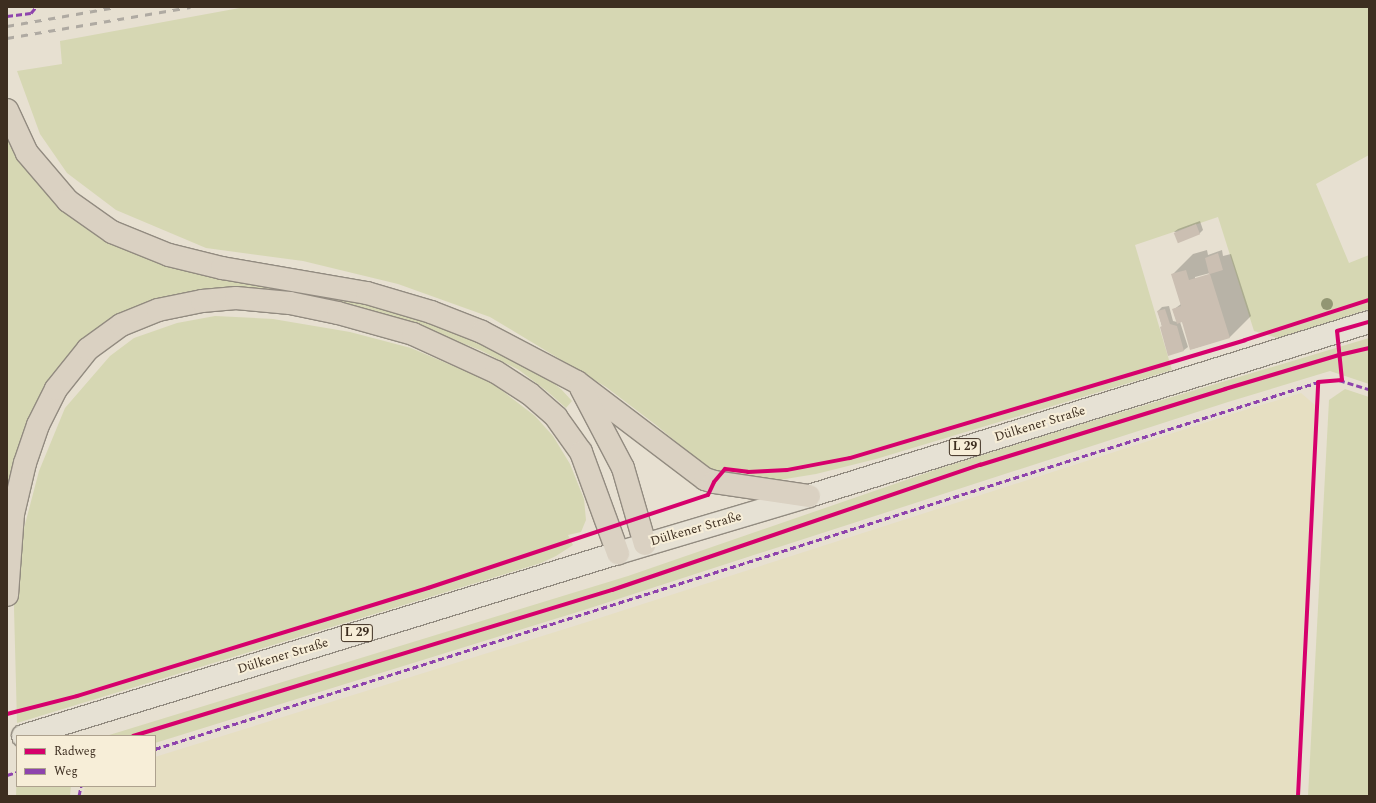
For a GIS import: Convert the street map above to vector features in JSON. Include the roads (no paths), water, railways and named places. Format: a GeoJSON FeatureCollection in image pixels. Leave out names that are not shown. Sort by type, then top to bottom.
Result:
{"type":"FeatureCollection","features":[{"type":"Feature","properties":{"kind":"highway"},"geometry":{"type":"LineString","coordinates":[[7,110],[27,153],[68,201],[112,232],[169,255],[215,266],[367,293],[431,312],[482,332],[577,382],[705,479],[714,482],[809,496]]}},
{"type":"Feature","properties":{"kind":"highway"},"geometry":{"type":"LineString","coordinates":[[7,595],[13,514],[24,463],[38,425],[56,389],[88,349],[121,325],[158,310],[202,301],[236,298],[290,304],[332,311],[413,334],[496,372],[530,394],[556,416],[581,452],[618,552]]}},
{"type":"Feature","properties":{"kind":"highway"},"geometry":{"type":"LineString","coordinates":[[577,382],[623,468],[645,544]]}},
{"type":"Feature","properties":{"kind":"main road","name":"Dülkener Straße"},"geometry":{"type":"LineString","coordinates":[[26,735],[618,552],[809,496],[1369,322]]}},
{"type":"Feature","properties":{"kind":"railway"},"geometry":{"type":"LineString","coordinates":[[7,26],[116,7]]}},
{"type":"Feature","properties":{"kind":"railway"},"geometry":{"type":"LineString","coordinates":[[7,38],[190,7]]}}]}
